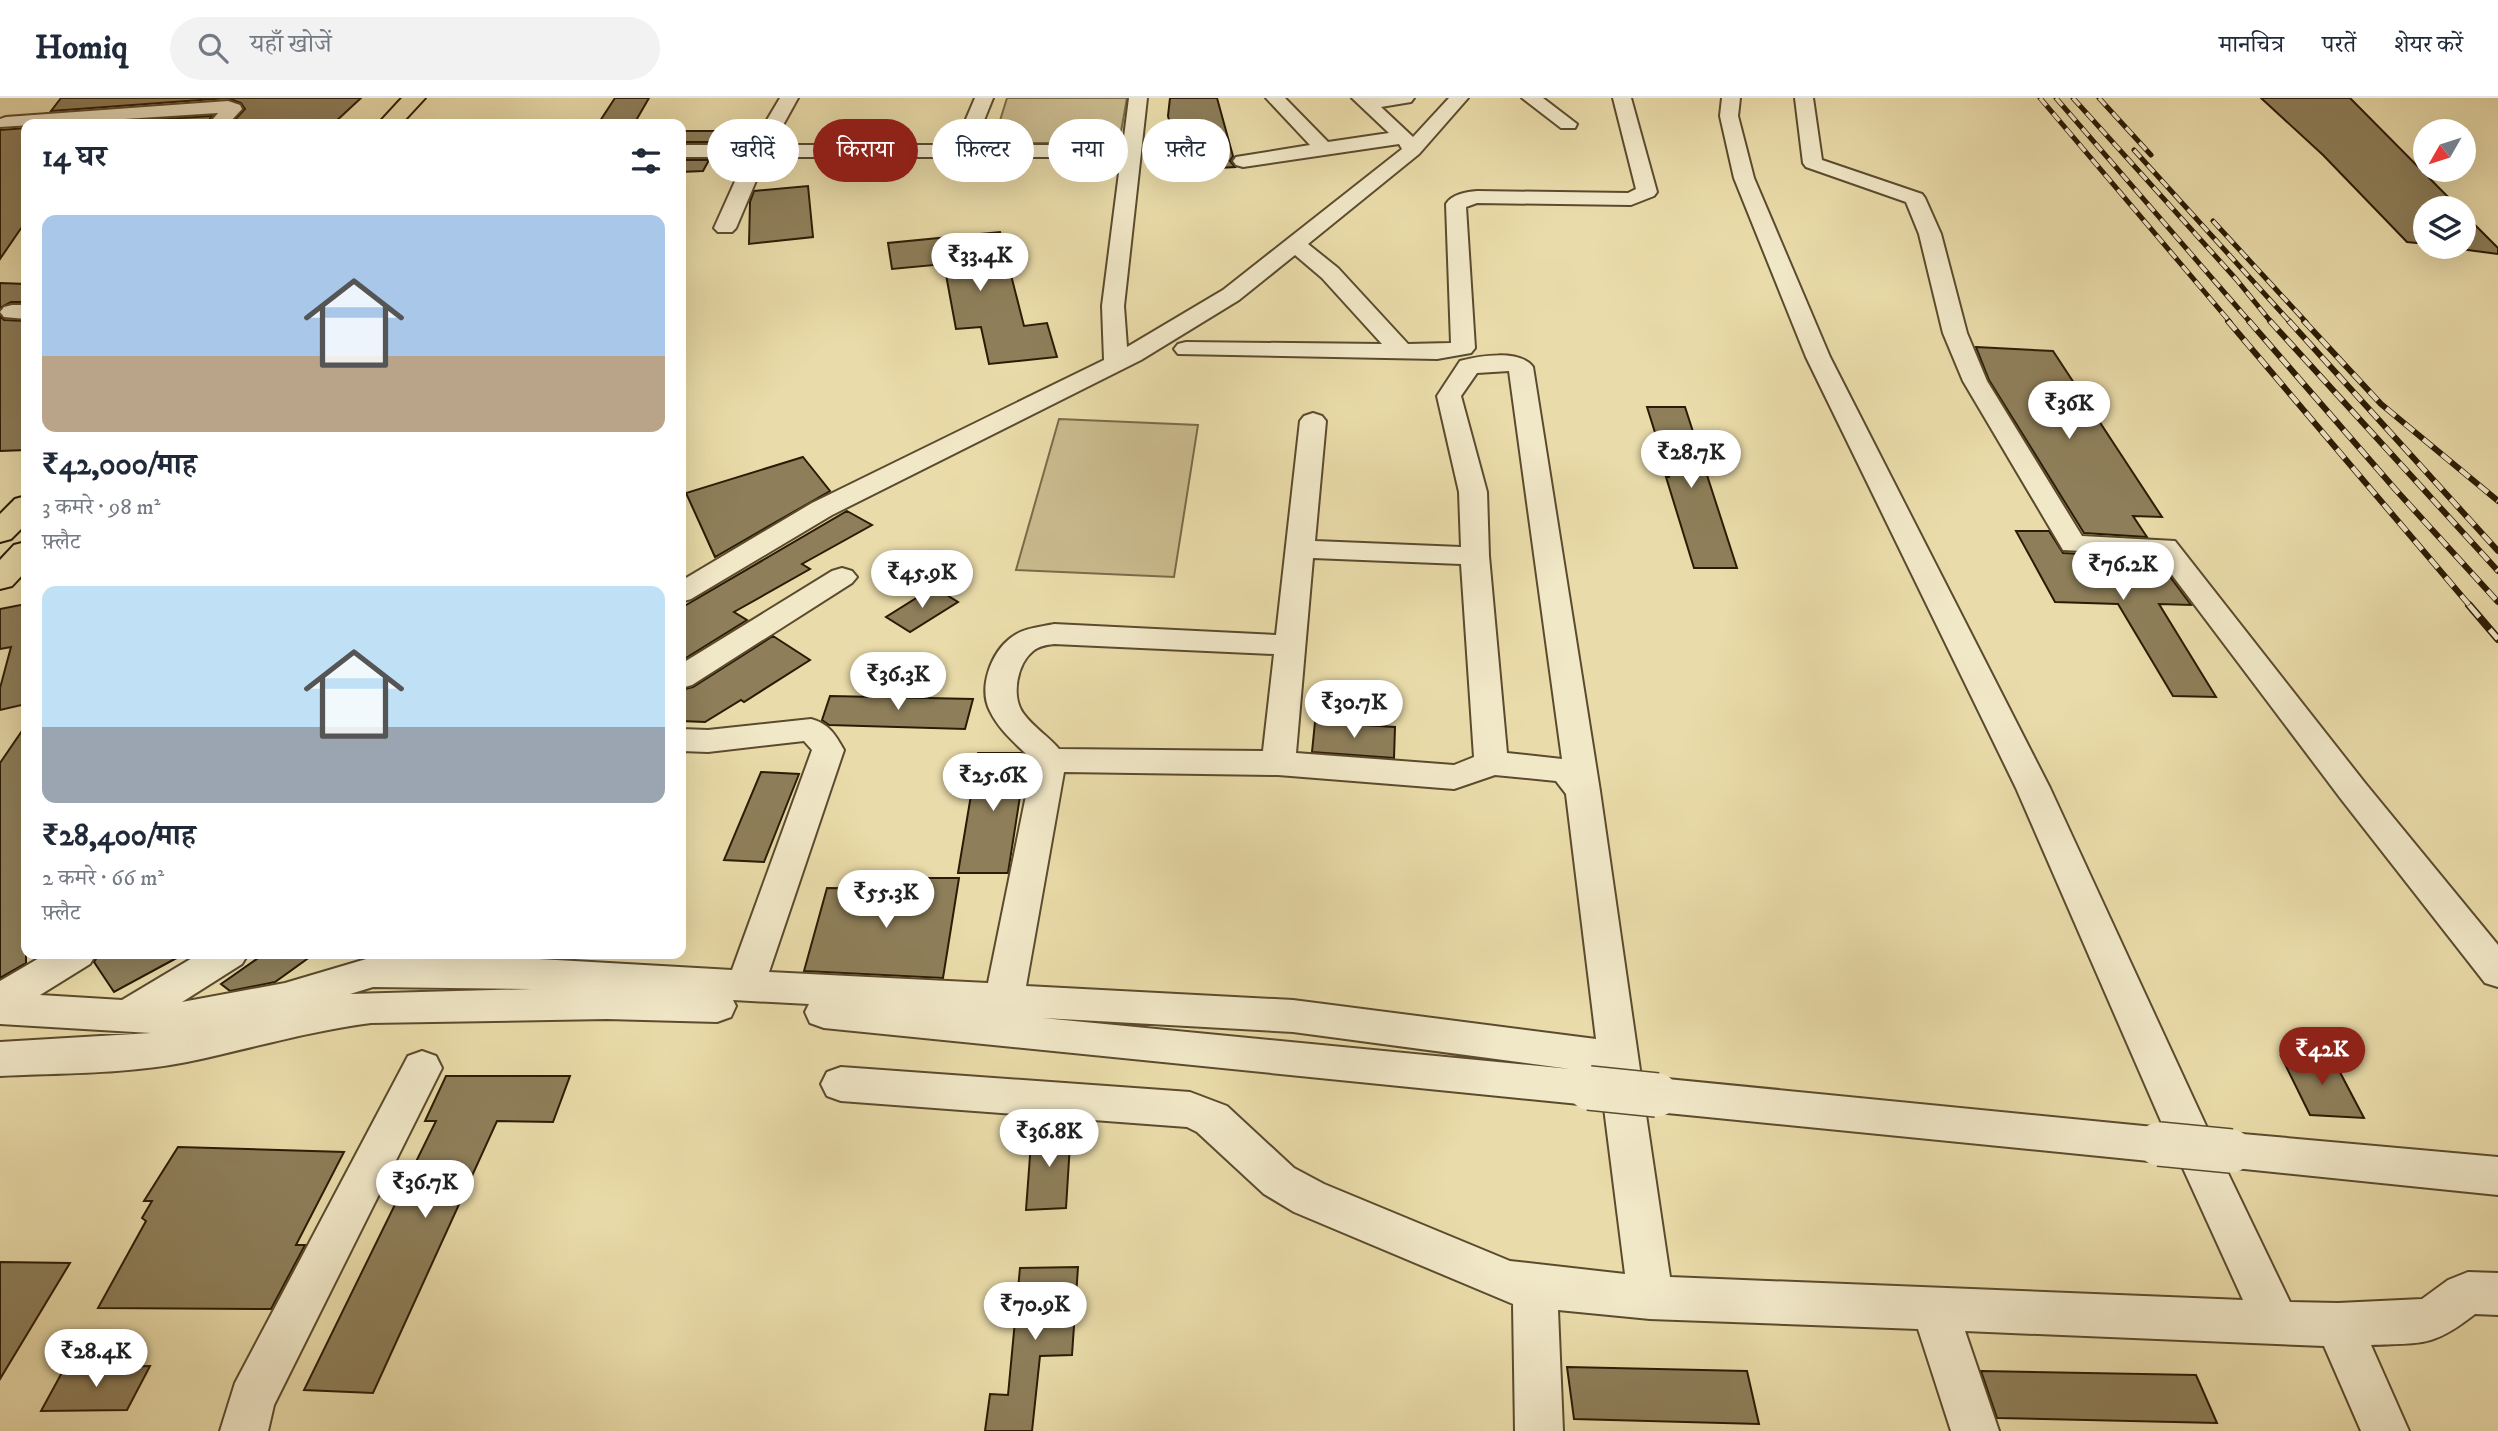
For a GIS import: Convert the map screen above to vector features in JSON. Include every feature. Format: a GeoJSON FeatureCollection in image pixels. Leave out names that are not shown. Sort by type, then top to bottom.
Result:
{"type":"FeatureCollection","features":[{"type":"Feature","properties":{"kind":"highway"},"geometry":{"type":"LineString","coordinates":[[397,119],[423,102]]}},
{"type":"Feature","properties":{"kind":"highway"},"geometry":{"type":"LineString","coordinates":[[418,119],[423,102]]}},
{"type":"Feature","properties":{"kind":"highway"},"geometry":{"type":"LineString","coordinates":[[0,579],[21,557]]}},
{"type":"Feature","properties":{"kind":"street"},"geometry":{"type":"LineString","coordinates":[[777,119],[789,98]]}},
{"type":"Feature","properties":{"kind":"street"},"geometry":{"type":"LineString","coordinates":[[975,119],[984,98]]}},
{"type":"Feature","properties":{"kind":"street"},"geometry":{"type":"LineString","coordinates":[[1116,363],[1112,306],[1138,98]]}},
{"type":"Feature","properties":{"kind":"street"},"geometry":{"type":"LineString","coordinates":[[1275,98],[1324,149]]}},
{"type":"Feature","properties":{"kind":"street"},"geometry":{"type":"LineString","coordinates":[[1364,101],[1405,98]]}},
{"type":"Feature","properties":{"kind":"street"},"geometry":{"type":"LineString","coordinates":[[686,590],[819,510],[1116,363],[1231,295],[1460,98]]}},
{"type":"Feature","properties":{"kind":"street"},"geometry":{"type":"LineString","coordinates":[[1531,98],[1568,124]]}},
{"type":"Feature","properties":{"kind":"street"},"geometry":{"type":"LineString","coordinates":[[1186,349],[1451,352],[1463,348],[1456,204],[1461,200],[1477,197],[1631,199],[1647,192],[1622,98]]}},
{"type":"Feature","properties":{"kind":"street"},"geometry":{"type":"LineString","coordinates":[[1731,98],[1729,116],[1744,178],[1818,357],[2033,788],[2166,1087],[2277,1323]]}},
{"type":"Feature","properties":{"kind":"street"},"geometry":{"type":"LineString","coordinates":[[1804,98],[1813,163],[1915,198],[1930,234],[1955,333],[1975,381],[2073,544],[2165,547],[2498,972]]}},
{"type":"Feature","properties":{"kind":"street"},"geometry":{"type":"LineString","coordinates":[[1364,101],[1408,144]]}},
{"type":"Feature","properties":{"kind":"street"},"geometry":{"type":"LineString","coordinates":[[3,127],[20,106]]}},
{"type":"Feature","properties":{"kind":"street"},"geometry":{"type":"LineString","coordinates":[[93,119],[228,107],[233,109],[223,119]]}},
{"type":"Feature","properties":{"kind":"street"},"geometry":{"type":"LineString","coordinates":[[3,127],[21,125]]}},
{"type":"Feature","properties":{"kind":"street"},"geometry":{"type":"LineString","coordinates":[[1243,161],[1324,149],[1408,144]]}},
{"type":"Feature","properties":{"kind":"street"},"geometry":{"type":"LineString","coordinates":[[1034,151],[1133,150]]}},
{"type":"Feature","properties":{"kind":"street"},"geometry":{"type":"LineString","coordinates":[[799,152],[932,151]]}},
{"type":"Feature","properties":{"kind":"street"},"geometry":{"type":"LineString","coordinates":[[686,152],[707,152]]}},
{"type":"Feature","properties":{"kind":"street"},"geometry":{"type":"LineString","coordinates":[[725,228],[745,182]]}},
{"type":"Feature","properties":{"kind":"street"},"geometry":{"type":"LineString","coordinates":[[1294,243],[1339,282],[1402,352]]}},
{"type":"Feature","properties":{"kind":"street"},"geometry":{"type":"LineString","coordinates":[[1491,763],[1475,556],[1473,492],[1449,396],[1469,366],[1508,363],[1521,367],[1583,791],[1650,1298]]}},
{"type":"Feature","properties":{"kind":"street"},"geometry":{"type":"LineString","coordinates":[[1278,764],[1312,421]]}},
{"type":"Feature","properties":{"kind":"street"},"geometry":{"type":"LineString","coordinates":[[1300,550],[1475,556]]}},
{"type":"Feature","properties":{"kind":"street"},"geometry":{"type":"LineString","coordinates":[[686,675],[842,577]]}},
{"type":"Feature","properties":{"kind":"street"},"geometry":{"type":"LineString","coordinates":[[1004,998],[1050,760],[1040,746],[1020,730],[1005,711],[1000,689],[1007,666],[1024,642],[1054,635],[1290,645]]}},
{"type":"Feature","properties":{"kind":"street"},"geometry":{"type":"LineString","coordinates":[[686,740],[708,741],[811,730],[821,738],[828,750],[750,973]]}},
{"type":"Feature","properties":{"kind":"street"},"geometry":{"type":"LineString","coordinates":[[1050,760],[1278,764],[1454,777],[1491,763],[1567,772],[1583,791]]}},
{"type":"Feature","properties":{"kind":"street"},"geometry":{"type":"LineString","coordinates":[[0,1000],[69,959]]}},
{"type":"Feature","properties":{"kind":"street"},"geometry":{"type":"LineString","coordinates":[[129,1015],[221,959]]}},
{"type":"Feature","properties":{"kind":"street"},"geometry":{"type":"LineString","coordinates":[[0,1008],[174,1019],[285,998],[373,972],[503,972],[1293,1016],[1619,1059]]}},
{"type":"Feature","properties":{"kind":"street"},"geometry":{"type":"LineString","coordinates":[[0,1059],[113,1054],[185,1046],[332,1012],[371,1007],[607,1003],[742,1006],[857,1014],[983,1029],[2498,1176]]}},
{"type":"Feature","properties":{"kind":"street"},"geometry":{"type":"LineString","coordinates":[[244,1431],[251,1400],[422,1069]]}},
{"type":"Feature","properties":{"kind":"street"},"geometry":{"type":"LineString","coordinates":[[841,1084],[1190,1110],[1212,1119],[1279,1181],[1309,1198],[1508,1282],[1535,1287],[1650,1298],[2338,1325],[2426,1321],[2436,1318],[2464,1295],[2477,1292],[2498,1294]]}},
{"type":"Feature","properties":{"kind":"street"},"geometry":{"type":"LineString","coordinates":[[1535,1287],[1539,1431]]}},
{"type":"Feature","properties":{"kind":"street"},"geometry":{"type":"LineString","coordinates":[[1934,1308],[1975,1431]]}},
{"type":"Feature","properties":{"kind":"street"},"geometry":{"type":"LineString","coordinates":[[2338,1325],[2385,1431]]}},
{"type":"Feature","properties":{"kind":"shaded area"},"geometry":{"type":"Polygon","coordinates":[[[1007,98],[1127,98],[1123,119],[1048,119],[1048,143],[1034,143],[1034,119],[1000,119],[1007,98]]]}},
{"type":"Feature","properties":{"kind":"shaded area"},"geometry":{"type":"Polygon","coordinates":[[[1059,419],[1198,425],[1174,577],[1016,570],[1059,419]]]}},
{"type":"Feature","properties":{"kind":"building"},"geometry":{"type":"Polygon","coordinates":[[[61,98],[228,98],[51,111],[61,98]]]}},
{"type":"Feature","properties":{"kind":"building"},"geometry":{"type":"Polygon","coordinates":[[[228,98],[361,98],[338,119],[236,119],[245,109],[241,103],[228,98]]]}},
{"type":"Feature","properties":{"kind":"building"},"geometry":{"type":"Polygon","coordinates":[[[615,98],[649,98],[637,119],[601,119],[615,98]]]}},
{"type":"Feature","properties":{"kind":"building"},"geometry":{"type":"Polygon","coordinates":[[[1170,98],[1217,98],[1223,119],[1169,119],[1170,98]]]}},
{"type":"Feature","properties":{"kind":"building"},"geometry":{"type":"Polygon","coordinates":[[[2261,98],[2350,98],[2413,162],[2413,182],[2433,182],[2447,196],[2413,196],[2413,243],[2407,242],[2323,155],[2261,98]]]}},
{"type":"Feature","properties":{"kind":"building"},"geometry":{"type":"Polygon","coordinates":[[[212,116],[210,119],[164,119],[212,116]]]}},
{"type":"Feature","properties":{"kind":"building"},"geometry":{"type":"Polygon","coordinates":[[[21,128],[21,228],[0,259],[0,130],[21,128]]]}},
{"type":"Feature","properties":{"kind":"building"},"geometry":{"type":"Polygon","coordinates":[[[686,131],[707,131],[707,142],[686,142],[686,131]]]}},
{"type":"Feature","properties":{"kind":"building"},"geometry":{"type":"Polygon","coordinates":[[[686,160],[707,160],[703,171],[686,172],[686,160]]]}},
{"type":"Feature","properties":{"kind":"building"},"geometry":{"type":"Polygon","coordinates":[[[808,186],[813,237],[749,244],[750,202],[754,191],[808,186]]]}},
{"type":"Feature","properties":{"kind":"building"},"geometry":{"type":"Polygon","coordinates":[[[2476,226],[2498,248],[2498,254],[2476,251],[2476,226]]]}},
{"type":"Feature","properties":{"kind":"building"},"geometry":{"type":"Polygon","coordinates":[[[1000,232],[1024,326],[1047,323],[1057,357],[989,364],[981,327],[956,329],[944,264],[892,269],[888,243],[1000,232]]]}},
{"type":"Feature","properties":{"kind":"building"},"geometry":{"type":"Polygon","coordinates":[[[0,283],[21,284],[21,302],[11,302],[0,308],[0,283]]]}},
{"type":"Feature","properties":{"kind":"building"},"geometry":{"type":"Polygon","coordinates":[[[0,316],[4,320],[21,321],[21,450],[0,451],[0,316]]]}},
{"type":"Feature","properties":{"kind":"building"},"geometry":{"type":"Polygon","coordinates":[[[1976,347],[2053,351],[2162,517],[2133,516],[2147,537],[2084,533],[1989,380],[1976,347]]]}},
{"type":"Feature","properties":{"kind":"building"},"geometry":{"type":"Polygon","coordinates":[[[1647,407],[1685,407],[1737,568],[1694,568],[1647,407]]]}},
{"type":"Feature","properties":{"kind":"building"},"geometry":{"type":"Polygon","coordinates":[[[803,457],[830,491],[715,557],[686,493],[803,457]]]}},
{"type":"Feature","properties":{"kind":"building"},"geometry":{"type":"Polygon","coordinates":[[[847,511],[872,525],[802,564],[810,569],[734,612],[747,620],[686,658],[686,605],[847,511]]]}},
{"type":"Feature","properties":{"kind":"building"},"geometry":{"type":"Polygon","coordinates":[[[2016,531],[2049,531],[2063,553],[2156,558],[2191,605],[2159,604],[2216,697],[2173,696],[2118,604],[2055,602],[2016,531]]]}},
{"type":"Feature","properties":{"kind":"building"},"geometry":{"type":"Polygon","coordinates":[[[934,587],[958,602],[910,632],[886,617],[934,587]]]}},
{"type":"Feature","properties":{"kind":"building"},"geometry":{"type":"Polygon","coordinates":[[[21,605],[21,705],[0,710],[0,688],[11,647],[0,649],[0,609],[21,605]]]}},
{"type":"Feature","properties":{"kind":"building"},"geometry":{"type":"Polygon","coordinates":[[[773,636],[810,660],[744,702],[741,700],[705,722],[686,721],[686,689],[693,687],[773,636]]]}},
{"type":"Feature","properties":{"kind":"building"},"geometry":{"type":"Polygon","coordinates":[[[830,696],[973,699],[965,729],[829,725],[822,720],[830,696]]]}},
{"type":"Feature","properties":{"kind":"building"},"geometry":{"type":"Polygon","coordinates":[[[1315,722],[1395,727],[1394,758],[1312,752],[1315,722]]]}},
{"type":"Feature","properties":{"kind":"building"},"geometry":{"type":"Polygon","coordinates":[[[21,732],[21,959],[26,959],[26,963],[0,978],[0,763],[21,732]]]}},
{"type":"Feature","properties":{"kind":"building"},"geometry":{"type":"Polygon","coordinates":[[[978,753],[1021,753],[1026,758],[1008,873],[958,873],[978,753]]]}},
{"type":"Feature","properties":{"kind":"building"},"geometry":{"type":"Polygon","coordinates":[[[761,772],[799,774],[764,862],[724,860],[761,772]]]}},
{"type":"Feature","properties":{"kind":"building"},"geometry":{"type":"Polygon","coordinates":[[[915,878],[959,878],[943,978],[804,971],[827,888],[913,889],[915,878]]]}},
{"type":"Feature","properties":{"kind":"building"},"geometry":{"type":"Polygon","coordinates":[[[96,959],[175,959],[114,992],[94,962],[96,959]]]}},
{"type":"Feature","properties":{"kind":"building"},"geometry":{"type":"Polygon","coordinates":[[[257,959],[307,959],[275,982],[230,991],[221,984],[257,959]]]}},
{"type":"Feature","properties":{"kind":"building"},"geometry":{"type":"Polygon","coordinates":[[[2281,1056],[2333,1059],[2364,1118],[2310,1115],[2281,1056]]]}},
{"type":"Feature","properties":{"kind":"building"},"geometry":{"type":"Polygon","coordinates":[[[446,1076],[570,1076],[553,1122],[497,1121],[373,1393],[304,1390],[436,1121],[425,1121],[446,1076]]]}},
{"type":"Feature","properties":{"kind":"building"},"geometry":{"type":"Polygon","coordinates":[[[1071,1128],[1066,1208],[1026,1210],[1032,1129],[1071,1128]]]}},
{"type":"Feature","properties":{"kind":"building"},"geometry":{"type":"Polygon","coordinates":[[[178,1147],[344,1152],[296,1245],[305,1245],[271,1309],[98,1308],[146,1221],[142,1218],[152,1201],[144,1201],[178,1147]]]}},
{"type":"Feature","properties":{"kind":"building"},"geometry":{"type":"Polygon","coordinates":[[[0,1262],[70,1263],[0,1379],[0,1262]]]}},
{"type":"Feature","properties":{"kind":"building"},"geometry":{"type":"Polygon","coordinates":[[[1078,1267],[1072,1355],[1040,1356],[1032,1431],[985,1431],[990,1394],[1008,1395],[1020,1268],[1078,1267]]]}},
{"type":"Feature","properties":{"kind":"building"},"geometry":{"type":"Polygon","coordinates":[[[150,1366],[127,1410],[41,1411],[65,1367],[150,1366]]]}},
{"type":"Feature","properties":{"kind":"building"},"geometry":{"type":"Polygon","coordinates":[[[1567,1367],[1747,1371],[1759,1424],[1574,1419],[1567,1367]]]}},
{"type":"Feature","properties":{"kind":"building"},"geometry":{"type":"Polygon","coordinates":[[[1981,1371],[2196,1375],[2217,1423],[1997,1418],[1981,1371]]]}},
{"type":"Feature","properties":{"kind":"railway"},"geometry":{"type":"LineString","coordinates":[[2040,98],[2230,322]]}},
{"type":"Feature","properties":{"kind":"railway"},"geometry":{"type":"LineString","coordinates":[[2056,98],[2250,322]]}},
{"type":"Feature","properties":{"kind":"railway"},"geometry":{"type":"LineString","coordinates":[[2073,98],[2236,279],[2271,322]]}},
{"type":"Feature","properties":{"kind":"railway"},"geometry":{"type":"LineString","coordinates":[[2099,98],[2151,155]]}},
{"type":"Feature","properties":{"kind":"railway"},"geometry":{"type":"LineString","coordinates":[[2134,150],[2290,322]]}},
{"type":"Feature","properties":{"kind":"railway"},"geometry":{"type":"LineString","coordinates":[[2213,221],[2306,322]]}},
{"type":"Feature","properties":{"kind":"railway"},"geometry":{"type":"LineString","coordinates":[[2228,321],[2471,607]]}},
{"type":"Feature","properties":{"kind":"railway"},"geometry":{"type":"LineString","coordinates":[[2249,321],[2395,489],[2498,602]]}},
{"type":"Feature","properties":{"kind":"railway"},"geometry":{"type":"LineString","coordinates":[[2270,321],[2498,571]]}},
{"type":"Feature","properties":{"kind":"railway"},"geometry":{"type":"LineString","coordinates":[[2289,321],[2498,551]]}},
{"type":"Feature","properties":{"kind":"railway"},"geometry":{"type":"LineString","coordinates":[[2304,321],[2381,404],[2498,501]]}},
{"type":"Feature","properties":{"kind":"railway"},"geometry":{"type":"LineString","coordinates":[[2469,605],[2498,639]]}}]}
